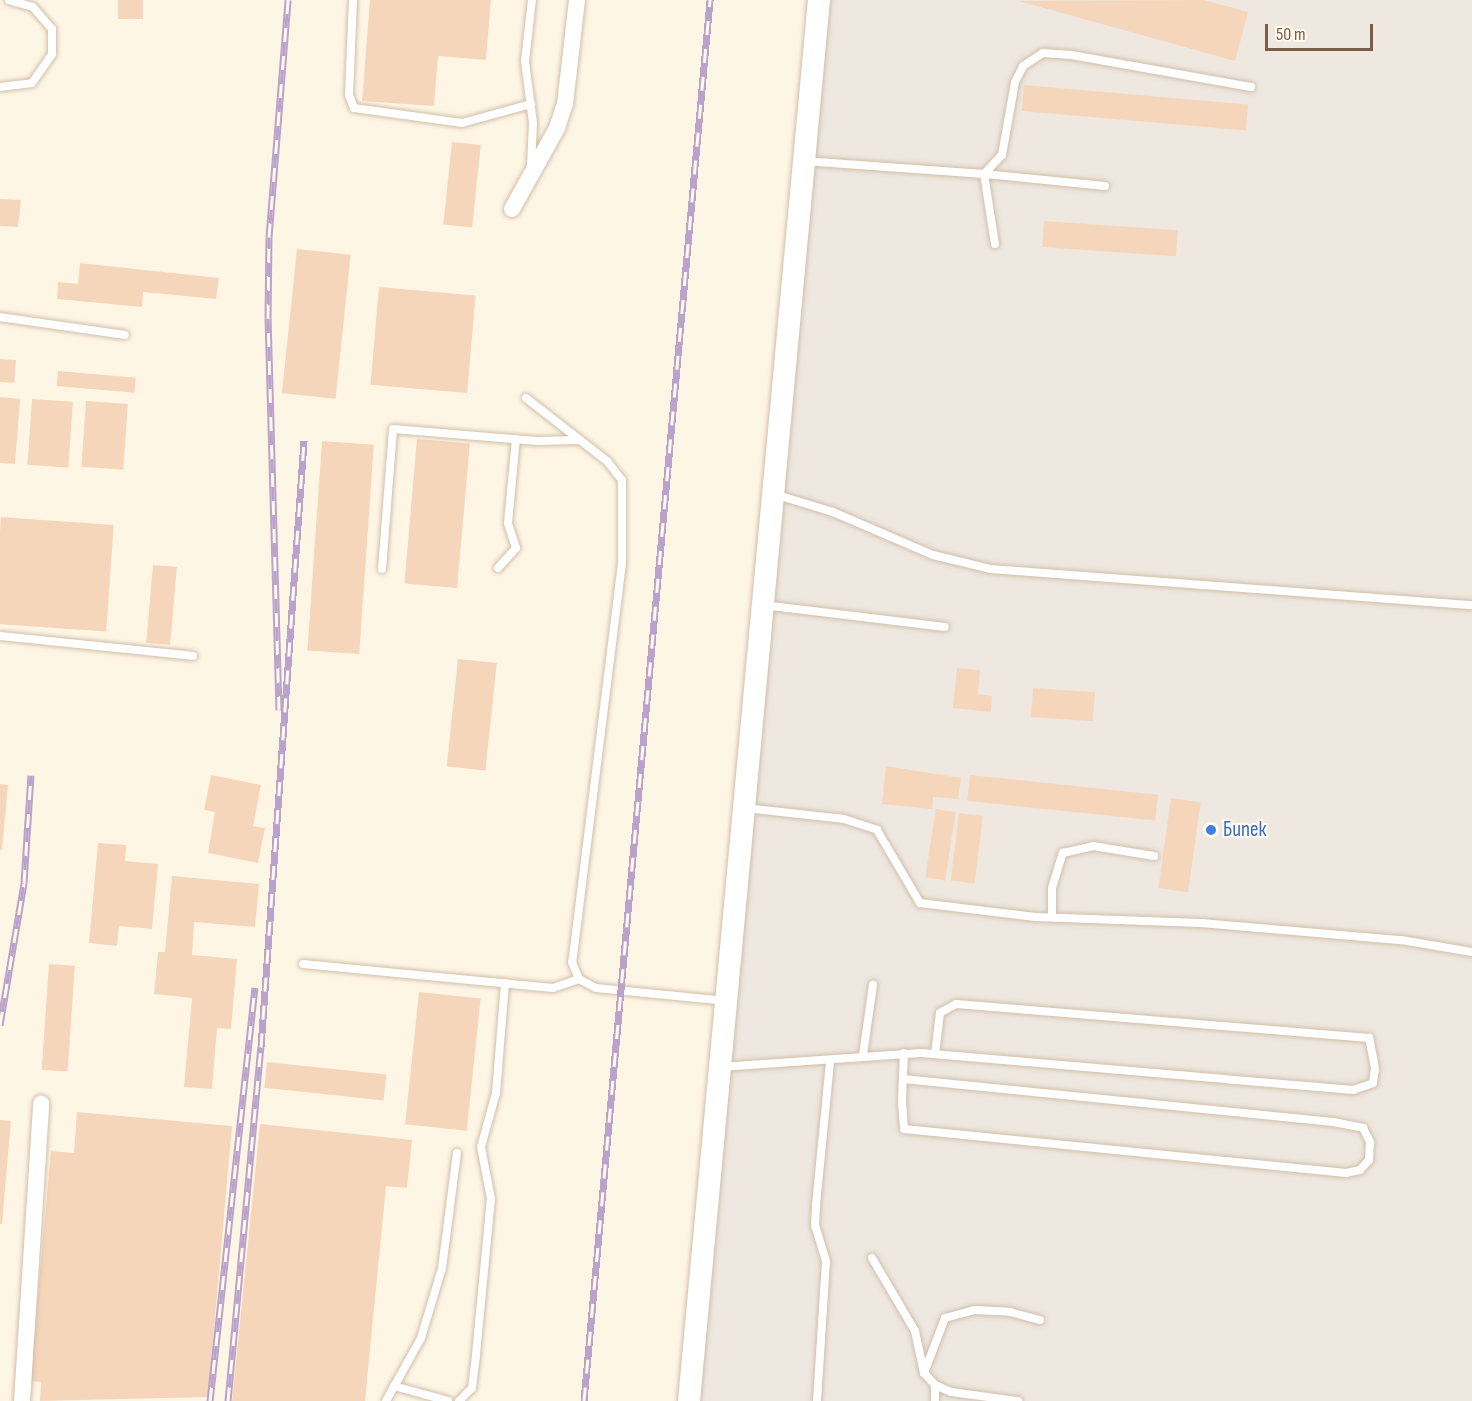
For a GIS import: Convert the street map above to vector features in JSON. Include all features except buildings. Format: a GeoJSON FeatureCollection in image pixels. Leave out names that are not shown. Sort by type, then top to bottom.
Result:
{"type":"FeatureCollection","features":[{"type":"Feature","properties":{"kind":"main road"},"geometry":{"type":"LineString","coordinates":[[689,1401],[819,0]]}},
{"type":"Feature","properties":{"kind":"street"},"geometry":{"type":"LineString","coordinates":[[512,208],[531,176],[565,104],[577,0]]}},
{"type":"Feature","properties":{"kind":"street"},"geometry":{"type":"LineString","coordinates":[[22,1401],[41,1104]]}},
{"type":"Feature","properties":{"kind":"lane"},"geometry":{"type":"LineString","coordinates":[[0,87],[32,83],[52,54],[52,29],[33,7],[9,0]]}},
{"type":"Feature","properties":{"kind":"lane"},"geometry":{"type":"LineString","coordinates":[[353,0],[349,94],[354,108],[462,123],[531,104]]}},
{"type":"Feature","properties":{"kind":"lane"},"geometry":{"type":"LineString","coordinates":[[531,176],[531,104],[525,61],[532,0]]}},
{"type":"Feature","properties":{"kind":"lane"},"geometry":{"type":"LineString","coordinates":[[984,174],[1002,155],[1015,82],[1023,66],[1043,53],[1251,87]]}},
{"type":"Feature","properties":{"kind":"lane"},"geometry":{"type":"LineString","coordinates":[[804,161],[984,174],[1105,186]]}},
{"type":"Feature","properties":{"kind":"lane"},"geometry":{"type":"LineString","coordinates":[[984,174],[995,244]]}},
{"type":"Feature","properties":{"kind":"lane"},"geometry":{"type":"LineString","coordinates":[[0,317],[125,334]]}},
{"type":"Feature","properties":{"kind":"lane"},"geometry":{"type":"LineString","coordinates":[[526,398],[579,440],[621,480],[624,519],[622,563],[572,938],[572,962],[579,979]]}},
{"type":"Feature","properties":{"kind":"lane"},"geometry":{"type":"LineString","coordinates":[[382,569],[393,429],[516,440],[579,440]]}},
{"type":"Feature","properties":{"kind":"lane"},"geometry":{"type":"LineString","coordinates":[[498,568],[516,548],[508,522],[516,440]]}},
{"type":"Feature","properties":{"kind":"lane"},"geometry":{"type":"LineString","coordinates":[[773,494],[833,512],[933,555],[991,569],[1472,605]]}},
{"type":"Feature","properties":{"kind":"lane"},"geometry":{"type":"LineString","coordinates":[[763,605],[945,627]]}},
{"type":"Feature","properties":{"kind":"lane"},"geometry":{"type":"LineString","coordinates":[[0,636],[193,656]]}},
{"type":"Feature","properties":{"kind":"lane"},"geometry":{"type":"LineString","coordinates":[[744,808],[844,819],[877,830],[920,903],[1052,917],[1401,940],[1472,952]]}},
{"type":"Feature","properties":{"kind":"lane"},"geometry":{"type":"LineString","coordinates":[[1052,917],[1052,888],[1063,853],[1093,846],[1154,856]]}},
{"type":"Feature","properties":{"kind":"lane"},"geometry":{"type":"LineString","coordinates":[[303,964],[553,988],[579,979],[620,993],[726,1002]]}},
{"type":"Feature","properties":{"kind":"lane"},"geometry":{"type":"LineString","coordinates":[[459,1401],[472,1388],[476,1354],[491,1199],[481,1147],[496,1093],[505,983]]}},
{"type":"Feature","properties":{"kind":"lane"},"geometry":{"type":"LineString","coordinates":[[863,1055],[873,985]]}},
{"type":"Feature","properties":{"kind":"lane"},"geometry":{"type":"LineString","coordinates":[[720,1067],[830,1061],[863,1055],[935,1054],[1353,1090],[1373,1083],[1375,1068],[1369,1038],[956,1004],[940,1013],[935,1054]]}},
{"type":"Feature","properties":{"kind":"lane"},"geometry":{"type":"LineString","coordinates":[[903,1079],[1333,1122],[1363,1128],[1370,1142],[1369,1160],[1367,1166],[1346,1173],[904,1129],[903,1079],[904,1053]]}},
{"type":"Feature","properties":{"kind":"lane"},"geometry":{"type":"LineString","coordinates":[[817,1401],[826,1261],[815,1226],[830,1061]]}},
{"type":"Feature","properties":{"kind":"lane"},"geometry":{"type":"LineString","coordinates":[[386,1401],[421,1338],[442,1268],[457,1153]]}},
{"type":"Feature","properties":{"kind":"lane"},"geometry":{"type":"LineString","coordinates":[[872,1258],[915,1331],[924,1373],[935,1385],[951,1392],[1018,1401]]}},
{"type":"Feature","properties":{"kind":"lane"},"geometry":{"type":"LineString","coordinates":[[924,1373],[945,1318],[975,1310],[1010,1312],[1040,1320]]}},
{"type":"Feature","properties":{"kind":"lane"},"geometry":{"type":"LineString","coordinates":[[935,1385],[935,1401]]}},
{"type":"Feature","properties":{"kind":"lane"},"geometry":{"type":"LineString","coordinates":[[394,1386],[448,1401]]}},
{"type":"Feature","properties":{"kind":"shaded area"},"geometry":{"type":"Polygon","coordinates":[[[818,0],[1472,0],[1472,1401],[689,1401],[818,0]]]}},
{"type":"Feature","properties":{"kind":"railway"},"geometry":{"type":"LineString","coordinates":[[279,710],[268,318],[269,237],[288,0]]}},
{"type":"Feature","properties":{"kind":"railway"},"geometry":{"type":"LineString","coordinates":[[584,1401],[710,0]]}},
{"type":"Feature","properties":{"kind":"railway"},"geometry":{"type":"LineString","coordinates":[[228,1401],[261,1047],[304,441]]}},
{"type":"Feature","properties":{"kind":"railway"},"geometry":{"type":"LineString","coordinates":[[0,1025],[24,883],[31,775]]}},
{"type":"Feature","properties":{"kind":"railway"},"geometry":{"type":"LineString","coordinates":[[210,1401],[255,987]]}},
{"type":"Feature","properties":{"kind":"place","name":"Бипек"},"geometry":{"type":"Point","coordinates":[1211,830]}}]}
